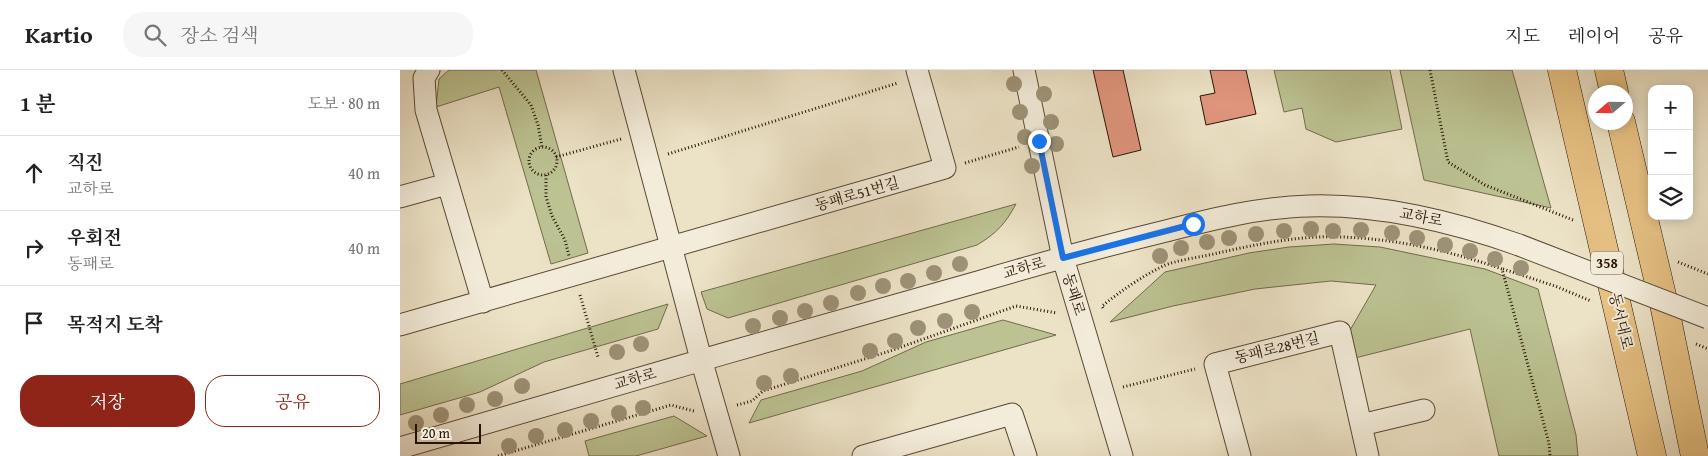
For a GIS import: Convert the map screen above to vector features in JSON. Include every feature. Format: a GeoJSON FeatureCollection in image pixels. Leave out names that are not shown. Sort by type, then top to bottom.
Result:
{"type":"FeatureCollection","features":[{"type":"Feature","properties":{"kind":"highway","name":"동서대로"},"geometry":{"type":"LineString","coordinates":[[1562,70],[1652,456]]}},
{"type":"Feature","properties":{"kind":"highway"},"geometry":{"type":"LineString","coordinates":[[1608,70],[1612,85]]}},
{"type":"Feature","properties":{"kind":"highway"},"geometry":{"type":"LineString","coordinates":[[1623,130],[1664,304],[1695,456]]}},
{"type":"Feature","properties":{"kind":"street"},"geometry":{"type":"LineString","coordinates":[[429,70],[424,78],[426,110],[482,302]]}},
{"type":"Feature","properties":{"kind":"street"},"geometry":{"type":"LineString","coordinates":[[624,70],[700,359],[729,456]]}},
{"type":"Feature","properties":{"kind":"street","name":"동패로"},"geometry":{"type":"LineString","coordinates":[[1024,70],[1063,258],[1079,310],[1113,389],[1122,456]]}},
{"type":"Feature","properties":{"kind":"street"},"geometry":{"type":"LineString","coordinates":[[918,73],[945,168]]}},
{"type":"Feature","properties":{"kind":"street","name":"동패로51번길"},"geometry":{"type":"LineString","coordinates":[[400,325],[945,168]]}},
{"type":"Feature","properties":{"kind":"street"},"geometry":{"type":"LineString","coordinates":[[400,197],[447,184]]}},
{"type":"Feature","properties":{"kind":"street","name":"교하로"},"geometry":{"type":"LineString","coordinates":[[400,448],[700,359],[1063,258],[1202,222],[1254,211],[1308,206],[1362,208],[1427,216],[1519,245],[1708,318]]}},
{"type":"Feature","properties":{"kind":"street","name":"동패로28번길"},"geometry":{"type":"LineString","coordinates":[[1240,456],[1215,364],[1340,332],[1368,456]]}},
{"type":"Feature","properties":{"kind":"street"},"geometry":{"type":"LineString","coordinates":[[1361,425],[1424,410]]}},
{"type":"Feature","properties":{"kind":"street"},"geometry":{"type":"LineString","coordinates":[[863,456],[1012,414],[1026,456]]}},
{"type":"Feature","properties":{"kind":"path"},"geometry":{"type":"LineString","coordinates":[[502,70],[530,105],[538,125],[542,147]]}},
{"type":"Feature","properties":{"kind":"path"},"geometry":{"type":"LineString","coordinates":[[1430,70],[1448,162],[1485,185],[1600,231]]}},
{"type":"Feature","properties":{"kind":"path"},"geometry":{"type":"LineString","coordinates":[[648,160],[918,73]]}},
{"type":"Feature","properties":{"kind":"path"},"geometry":{"type":"LineString","coordinates":[[556,157],[641,133]]}},
{"type":"Feature","properties":{"kind":"path"},"geometry":{"type":"LineString","coordinates":[[945,168],[1039,141]]}},
{"type":"Feature","properties":{"kind":"path"},"geometry":{"type":"LineString","coordinates":[[535,148],[550,148],[556,157],[557,164],[553,171],[544,175],[536,173],[529,166],[529,156],[535,148]]}},
{"type":"Feature","properties":{"kind":"path"},"geometry":{"type":"LineString","coordinates":[[498,456],[671,405],[702,413],[752,401],[764,391],[890,351],[1016,306],[1060,313],[1102,306],[1124,288],[1164,265],[1253,246],[1293,240],[1340,237],[1383,240],[1465,256],[1502,269],[1549,443],[1550,456]]}},
{"type":"Feature","properties":{"kind":"path"},"geometry":{"type":"LineString","coordinates":[[1651,251],[1708,274]]}},
{"type":"Feature","properties":{"kind":"path"},"geometry":{"type":"LineString","coordinates":[[1102,306],[1104,315]]}},
{"type":"Feature","properties":{"kind":"path"},"geometry":{"type":"LineString","coordinates":[[1113,389],[1215,364]]}},
{"type":"Feature","properties":{"kind":"path"},"geometry":{"type":"LineString","coordinates":[[1113,389],[1121,378]]}},
{"type":"Feature","properties":{"kind":"path"},"geometry":{"type":"LineString","coordinates":[[1113,389],[1126,395]]}},
{"type":"Feature","properties":{"kind":"green space"},"geometry":{"type":"Polygon","coordinates":[[[449,70],[536,70],[588,253],[551,264],[499,87],[436,107],[439,79],[449,70]]]}},
{"type":"Feature","properties":{"kind":"green space"},"geometry":{"type":"Polygon","coordinates":[[[1274,70],[1390,70],[1402,129],[1336,142],[1306,129],[1302,108],[1284,112],[1274,70]]]}},
{"type":"Feature","properties":{"kind":"green space"},"geometry":{"type":"Polygon","coordinates":[[[1400,70],[1512,70],[1551,208],[1424,180],[1400,70]]]}},
{"type":"Feature","properties":{"kind":"green space"},"geometry":{"type":"Polygon","coordinates":[[[1016,204],[1000,228],[977,245],[728,318],[707,309],[701,292],[1016,204]]]}},
{"type":"Feature","properties":{"kind":"green space"},"geometry":{"type":"Polygon","coordinates":[[[1334,244],[1380,247],[1485,269],[1538,289],[1576,435],[1578,456],[1499,456],[1470,329],[1355,358],[1349,332],[1376,285],[1331,281],[1255,289],[1173,306],[1110,322],[1165,272],[1249,253],[1289,247],[1334,244]]]}},
{"type":"Feature","properties":{"kind":"green space"},"geometry":{"type":"Polygon","coordinates":[[[668,304],[658,329],[544,362],[480,392],[400,415],[400,384],[668,304]]]}},
{"type":"Feature","properties":{"kind":"green space"},"geometry":{"type":"Polygon","coordinates":[[[1003,320],[1056,335],[749,423],[761,400],[862,371],[926,342],[1003,320]]]}},
{"type":"Feature","properties":{"kind":"green space"},"geometry":{"type":"Polygon","coordinates":[[[674,416],[707,436],[636,456],[589,456],[585,441],[674,416]]]}},
{"type":"Feature","properties":{"kind":"building"},"geometry":{"type":"Polygon","coordinates":[[[1093,70],[1123,70],[1141,150],[1113,157],[1093,70]]]}},
{"type":"Feature","properties":{"kind":"building"},"geometry":{"type":"Polygon","coordinates":[[[1210,70],[1246,70],[1256,114],[1206,125],[1200,96],[1215,93],[1210,70]]]}},
{"type":"Feature","properties":{"kind":"route"},"geometry":{"type":"LineString","coordinates":[[1039,141],[1063,258],[1193,224]]}}]}
